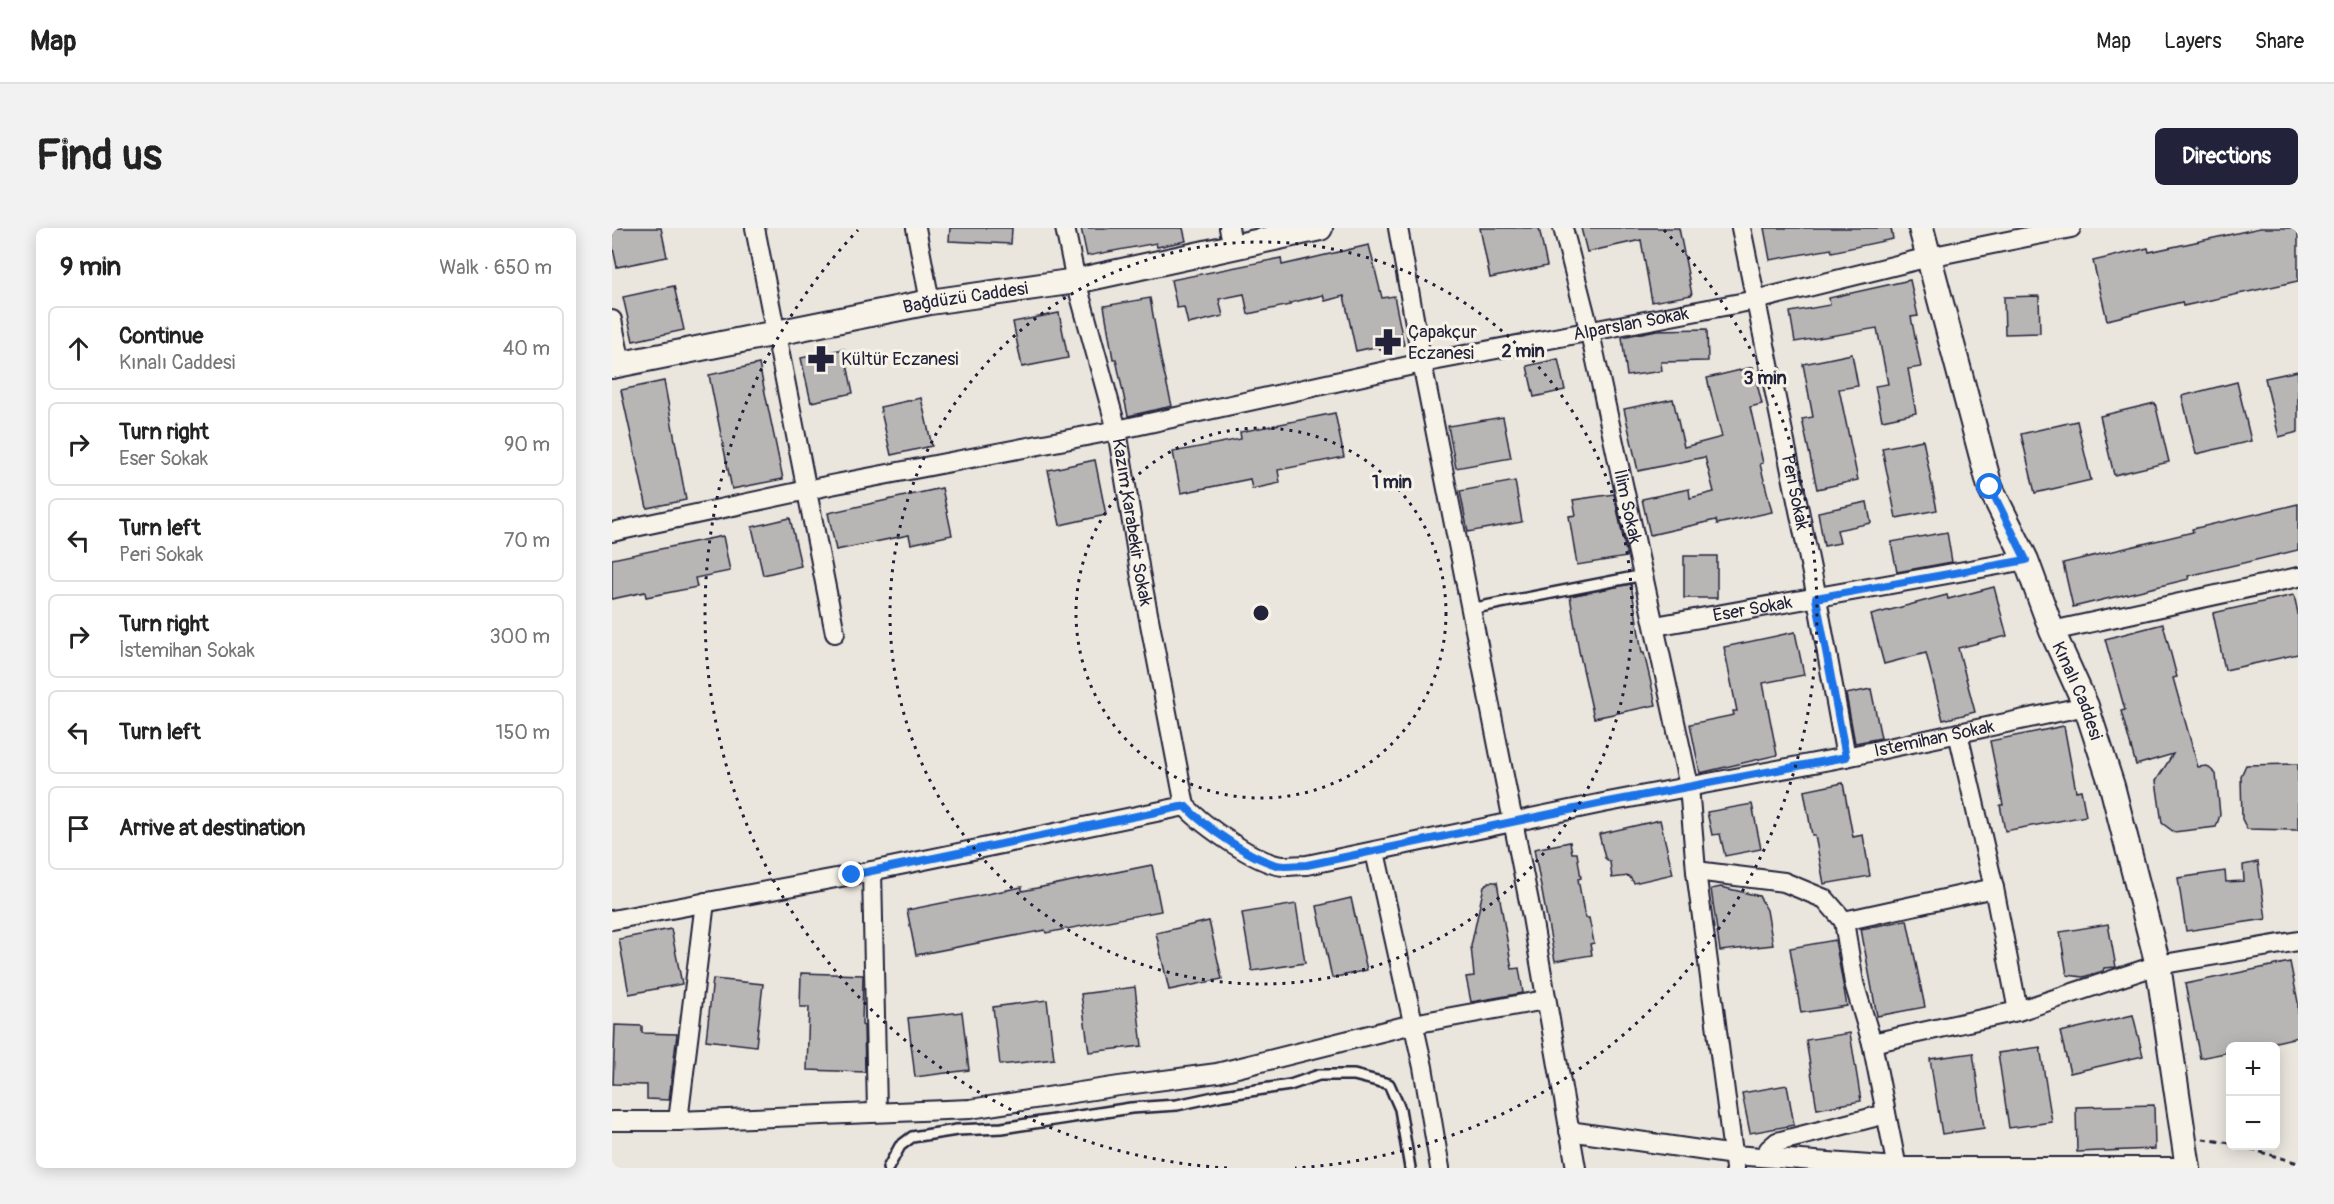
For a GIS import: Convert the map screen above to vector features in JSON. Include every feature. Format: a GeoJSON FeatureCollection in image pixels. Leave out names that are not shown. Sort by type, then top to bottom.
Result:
{"type":"FeatureCollection","features":[{"type":"Feature","properties":{"kind":"street"},"geometry":{"type":"LineString","coordinates":[[755,228],[835,633]]}},
{"type":"Feature","properties":{"kind":"street"},"geometry":{"type":"LineString","coordinates":[[916,228],[930,302]]}},
{"type":"Feature","properties":{"kind":"street","name":"Kazım Karabekir Sokak"},"geometry":{"type":"LineString","coordinates":[[1065,228],[1076,281],[1117,430],[1140,572],[1190,811]]}},
{"type":"Feature","properties":{"kind":"street","name":"Bağdüzü Caddesi"},"geometry":{"type":"LineString","coordinates":[[616,365],[930,302],[1076,281],[1231,237],[1320,228]]}},
{"type":"Feature","properties":{"kind":"street"},"geometry":{"type":"LineString","coordinates":[[1398,228],[1470,609],[1514,822],[1576,1168]]}},
{"type":"Feature","properties":{"kind":"street","name":"İlim Sokak"},"geometry":{"type":"LineString","coordinates":[[1563,228],[1590,333],[1689,786],[1696,872],[1734,1162]]}},
{"type":"Feature","properties":{"kind":"street","name":"Peri Sokak"},"geometry":{"type":"LineString","coordinates":[[1741,228],[1846,757]]}},
{"type":"Feature","properties":{"kind":"street","name":"Kınalı Caddesi"},"geometry":{"type":"LineString","coordinates":[[1921,228],[1990,487],[2026,560],[2052,631],[2086,706],[2112,786],[2158,965],[2187,1167]]}},
{"type":"Feature","properties":{"kind":"street","name":"Alparslan Sokak"},"geometry":{"type":"LineString","coordinates":[[612,532],[807,490],[1117,430],[1422,363],[1756,300],[1929,257],[2071,228]]}},
{"type":"Feature","properties":{"kind":"street"},"geometry":{"type":"LineString","coordinates":[[612,320],[616,365]]}},
{"type":"Feature","properties":{"kind":"street","name":"Eser Sokak"},"geometry":{"type":"LineString","coordinates":[[1655,626],[2026,560]]}},
{"type":"Feature","properties":{"kind":"street"},"geometry":{"type":"LineString","coordinates":[[2052,631],[2298,577]]}},
{"type":"Feature","properties":{"kind":"street","name":"İstemihan Sokak"},"geometry":{"type":"LineString","coordinates":[[1190,811],[1257,859],[1282,866],[1307,865],[1689,786],[1846,757],[2086,706]]}},
{"type":"Feature","properties":{"kind":"street"},"geometry":{"type":"LineString","coordinates":[[1958,733],[1994,888],[2018,1011]]}},
{"type":"Feature","properties":{"kind":"street"},"geometry":{"type":"LineString","coordinates":[[612,920],[1190,811]]}},
{"type":"Feature","properties":{"kind":"street"},"geometry":{"type":"LineString","coordinates":[[1375,852],[1423,1067],[1440,1168]]}},
{"type":"Feature","properties":{"kind":"street"},"geometry":{"type":"LineString","coordinates":[[872,871],[877,1112]]}},
{"type":"Feature","properties":{"kind":"street"},"geometry":{"type":"LineString","coordinates":[[1696,872],[1784,882],[1825,899],[1844,921],[1854,983],[1872,1043],[1897,1167]]}},
{"type":"Feature","properties":{"kind":"street"},"geometry":{"type":"LineString","coordinates":[[1844,921],[1994,888]]}},
{"type":"Feature","properties":{"kind":"street"},"geometry":{"type":"LineString","coordinates":[[678,1121],[705,902]]}},
{"type":"Feature","properties":{"kind":"street"},"geometry":{"type":"LineString","coordinates":[[1872,1043],[2018,1011],[2158,965],[2298,941]]}},
{"type":"Feature","properties":{"kind":"street"},"geometry":{"type":"LineString","coordinates":[[612,1121],[678,1121],[970,1109],[1217,1073],[1413,1024],[1545,1000]]}},
{"type":"Feature","properties":{"kind":"street"},"geometry":{"type":"LineString","coordinates":[[1764,1157],[1768,1149],[1777,1142],[1886,1114]]}},
{"type":"Feature","properties":{"kind":"street"},"geometry":{"type":"LineString","coordinates":[[1569,1131],[1734,1162],[1764,1157],[1897,1167],[2187,1167]]}},
{"type":"Feature","properties":{"kind":"lane"},"geometry":{"type":"LineString","coordinates":[[1470,609],[1644,575]]}},
{"type":"Feature","properties":{"kind":"lane"},"geometry":{"type":"LineString","coordinates":[[888,1168],[900,1146],[912,1137],[957,1130],[1002,1128],[1131,1108],[1177,1105],[1223,1095],[1290,1085],[1319,1075],[1354,1075],[1389,1084],[1400,1109],[1410,1168]]}},
{"type":"Feature","properties":{"kind":"path"},"geometry":{"type":"LineString","coordinates":[[2184,1139],[2226,1142]]}},
{"type":"Feature","properties":{"kind":"path"},"geometry":{"type":"LineString","coordinates":[[2254,1150],[2298,1163]]}},
{"type":"Feature","properties":{"kind":"building"},"geometry":{"type":"Polygon","coordinates":[[[612,228],[661,228],[667,257],[617,267],[612,244],[612,228]]]}},
{"type":"Feature","properties":{"kind":"building"},"geometry":{"type":"Polygon","coordinates":[[[950,228],[1012,228],[1011,244],[949,241],[950,228]]]}},
{"type":"Feature","properties":{"kind":"building"},"geometry":{"type":"Polygon","coordinates":[[[1081,228],[1183,228],[1186,241],[1157,247],[1156,243],[1087,256],[1081,228]]]}},
{"type":"Feature","properties":{"kind":"building"},"geometry":{"type":"Polygon","coordinates":[[[1480,228],[1539,228],[1547,266],[1490,278],[1480,228]]]}},
{"type":"Feature","properties":{"kind":"building"},"geometry":{"type":"Polygon","coordinates":[[[1581,228],[1679,228],[1692,295],[1652,302],[1641,240],[1587,252],[1581,228]]]}},
{"type":"Feature","properties":{"kind":"building"},"geometry":{"type":"Polygon","coordinates":[[[1764,228],[1891,228],[1893,239],[1832,252],[1831,249],[1770,260],[1764,228]]]}},
{"type":"Feature","properties":{"kind":"building"},"geometry":{"type":"Polygon","coordinates":[[[2260,228],[2298,228],[2298,281],[2183,306],[2182,302],[2107,320],[2093,261],[2148,248],[2149,252],[2260,228]]]}},
{"type":"Feature","properties":{"kind":"building"},"geometry":{"type":"Polygon","coordinates":[[[1369,245],[1382,298],[1394,296],[1404,345],[1380,350],[1379,346],[1356,351],[1344,296],[1325,301],[1323,295],[1248,314],[1244,294],[1219,299],[1223,316],[1188,324],[1184,307],[1177,308],[1171,280],[1281,258],[1282,265],[1369,245]]]}},
{"type":"Feature","properties":{"kind":"building"},"geometry":{"type":"Polygon","coordinates":[[[1910,280],[1918,316],[1911,317],[1921,367],[1908,369],[1916,413],[1882,420],[1875,386],[1888,384],[1877,328],[1795,342],[1790,312],[1830,305],[1829,298],[1910,280]]]}},
{"type":"Feature","properties":{"kind":"building"},"geometry":{"type":"Polygon","coordinates":[[[674,286],[684,330],[633,341],[623,297],[674,286]]]}},
{"type":"Feature","properties":{"kind":"building"},"geometry":{"type":"Polygon","coordinates":[[[2039,296],[2040,333],[2005,334],[2004,297],[2039,296]]]}},
{"type":"Feature","properties":{"kind":"building"},"geometry":{"type":"Polygon","coordinates":[[[1150,298],[1172,406],[1128,416],[1116,359],[1113,359],[1104,306],[1150,298]]]}},
{"type":"Feature","properties":{"kind":"building"},"geometry":{"type":"Polygon","coordinates":[[[1059,313],[1068,358],[1022,367],[1013,322],[1059,313]]]}},
{"type":"Feature","properties":{"kind":"building"},"geometry":{"type":"Polygon","coordinates":[[[1707,329],[1708,361],[1661,362],[1662,371],[1627,376],[1622,337],[1657,330],[1707,329]]]}},
{"type":"Feature","properties":{"kind":"building"},"geometry":{"type":"Polygon","coordinates":[[[844,349],[853,393],[811,402],[801,358],[844,349]]]}},
{"type":"Feature","properties":{"kind":"building"},"geometry":{"type":"Polygon","coordinates":[[[1852,354],[1858,386],[1839,389],[1858,480],[1817,489],[1802,419],[1813,417],[1803,364],[1852,354]]]}},
{"type":"Feature","properties":{"kind":"building"},"geometry":{"type":"Polygon","coordinates":[[[1558,359],[1565,390],[1534,397],[1527,366],[1558,359]]]}},
{"type":"Feature","properties":{"kind":"building"},"geometry":{"type":"Polygon","coordinates":[[[759,364],[783,479],[732,489],[709,375],[759,364]]]}},
{"type":"Feature","properties":{"kind":"building"},"geometry":{"type":"Polygon","coordinates":[[[1753,367],[1762,404],[1750,407],[1763,463],[1760,464],[1772,512],[1717,524],[1716,520],[1650,535],[1642,499],[1689,489],[1690,498],[1714,492],[1705,457],[1638,471],[1624,409],[1673,399],[1684,447],[1722,437],[1707,378],[1753,367]]]}},
{"type":"Feature","properties":{"kind":"building"},"geometry":{"type":"Polygon","coordinates":[[[2298,371],[2298,432],[2279,437],[2265,378],[2298,371]]]}},
{"type":"Feature","properties":{"kind":"building"},"geometry":{"type":"Polygon","coordinates":[[[664,381],[686,500],[647,508],[621,390],[664,381]]]}},
{"type":"Feature","properties":{"kind":"building"},"geometry":{"type":"Polygon","coordinates":[[[2237,382],[2251,441],[2196,454],[2182,396],[2237,382]]]}},
{"type":"Feature","properties":{"kind":"building"},"geometry":{"type":"Polygon","coordinates":[[[921,398],[932,446],[891,455],[880,407],[921,398]]]}},
{"type":"Feature","properties":{"kind":"building"},"geometry":{"type":"Polygon","coordinates":[[[2155,403],[2169,462],[2114,475],[2100,416],[2155,403]]]}},
{"type":"Feature","properties":{"kind":"building"},"geometry":{"type":"Polygon","coordinates":[[[1335,413],[1344,457],[1278,470],[1280,483],[1252,489],[1250,479],[1181,493],[1173,452],[1241,439],[1240,432],[1335,413]]]}},
{"type":"Feature","properties":{"kind":"building"},"geometry":{"type":"Polygon","coordinates":[[[1503,417],[1511,458],[1456,468],[1448,426],[1503,417]]]}},
{"type":"Feature","properties":{"kind":"building"},"geometry":{"type":"Polygon","coordinates":[[[2077,421],[2091,480],[2035,493],[2021,434],[2077,421]]]}},
{"type":"Feature","properties":{"kind":"building"},"geometry":{"type":"Polygon","coordinates":[[[1923,440],[1937,510],[1896,518],[1882,448],[1923,440]]]}},
{"type":"Feature","properties":{"kind":"building"},"geometry":{"type":"Polygon","coordinates":[[[1095,460],[1106,515],[1060,525],[1048,470],[1095,460]]]}},
{"type":"Feature","properties":{"kind":"building"},"geometry":{"type":"Polygon","coordinates":[[[1515,481],[1522,522],[1468,532],[1460,491],[1515,481]]]}},
{"type":"Feature","properties":{"kind":"building"},"geometry":{"type":"Polygon","coordinates":[[[942,488],[952,535],[911,544],[909,535],[836,550],[828,513],[942,488]]]}},
{"type":"Feature","properties":{"kind":"building"},"geometry":{"type":"Polygon","coordinates":[[[1614,494],[1627,557],[1577,565],[1569,516],[1576,515],[1573,500],[1614,494]]]}},
{"type":"Feature","properties":{"kind":"building"},"geometry":{"type":"Polygon","coordinates":[[[1867,502],[1871,523],[1837,530],[1840,543],[1824,546],[1818,512],[1867,502]]]}},
{"type":"Feature","properties":{"kind":"building"},"geometry":{"type":"Polygon","coordinates":[[[2298,504],[2298,550],[2188,576],[2189,579],[2073,607],[2063,563],[2298,504]]]}},
{"type":"Feature","properties":{"kind":"building"},"geometry":{"type":"Polygon","coordinates":[[[790,518],[801,566],[763,575],[752,527],[790,518]]]}},
{"type":"Feature","properties":{"kind":"building"},"geometry":{"type":"Polygon","coordinates":[[[1947,532],[1952,562],[1897,572],[1891,542],[1947,532]]]}},
{"type":"Feature","properties":{"kind":"building"},"geometry":{"type":"Polygon","coordinates":[[[723,536],[730,571],[695,578],[697,587],[646,597],[645,592],[612,599],[612,559],[723,536]]]}},
{"type":"Feature","properties":{"kind":"building"},"geometry":{"type":"Polygon","coordinates":[[[1684,556],[1717,556],[1717,598],[1684,598],[1684,556]]]}},
{"type":"Feature","properties":{"kind":"building"},"geometry":{"type":"Polygon","coordinates":[[[1631,584],[1642,653],[1644,653],[1656,705],[1594,718],[1570,596],[1631,584]]]}},
{"type":"Feature","properties":{"kind":"building"},"geometry":{"type":"Polygon","coordinates":[[[1994,587],[2007,636],[1958,648],[1975,712],[1943,720],[1926,653],[1884,664],[1871,615],[1947,595],[1948,599],[1994,587]]]}},
{"type":"Feature","properties":{"kind":"building"},"geometry":{"type":"Polygon","coordinates":[[[2294,595],[2298,613],[2298,654],[2225,670],[2213,613],[2294,595]]]}},
{"type":"Feature","properties":{"kind":"building"},"geometry":{"type":"Polygon","coordinates":[[[2163,624],[2177,677],[2173,678],[2198,767],[2207,766],[2216,774],[2220,815],[2216,827],[2174,832],[2162,823],[2156,781],[2173,754],[2136,765],[2121,711],[2125,710],[2105,639],[2163,624]]]}},
{"type":"Feature","properties":{"kind":"building"},"geometry":{"type":"Polygon","coordinates":[[[1795,632],[1804,675],[1763,683],[1777,755],[1700,773],[1690,724],[1734,715],[1733,711],[1737,711],[1724,647],[1795,632]]]}},
{"type":"Feature","properties":{"kind":"building"},"geometry":{"type":"Polygon","coordinates":[[[1871,689],[1881,738],[1855,743],[1846,694],[1871,689]]]}},
{"type":"Feature","properties":{"kind":"building"},"geometry":{"type":"Polygon","coordinates":[[[2064,726],[2076,791],[2081,790],[2086,816],[2005,831],[2000,805],[2003,805],[1990,741],[2064,726]]]}},
{"type":"Feature","properties":{"kind":"building"},"geometry":{"type":"Polygon","coordinates":[[[2298,764],[2298,830],[2247,829],[2242,819],[2241,776],[2246,765],[2298,764]]]}},
{"type":"Feature","properties":{"kind":"building"},"geometry":{"type":"Polygon","coordinates":[[[1843,783],[1853,837],[1863,835],[1870,876],[1824,884],[1804,791],[1843,783]]]}},
{"type":"Feature","properties":{"kind":"building"},"geometry":{"type":"Polygon","coordinates":[[[1752,804],[1761,849],[1725,856],[1720,834],[1712,835],[1707,812],[1752,804]]]}},
{"type":"Feature","properties":{"kind":"building"},"geometry":{"type":"Polygon","coordinates":[[[1660,820],[1673,874],[1634,883],[1629,876],[1612,878],[1610,862],[1605,858],[1599,834],[1660,820]]]}},
{"type":"Feature","properties":{"kind":"building"},"geometry":{"type":"Polygon","coordinates":[[[1570,842],[1572,853],[1577,853],[1581,878],[1578,879],[1585,918],[1589,918],[1594,943],[1590,944],[1592,955],[1555,961],[1534,849],[1570,842]]]}},
{"type":"Feature","properties":{"kind":"building"},"geometry":{"type":"Polygon","coordinates":[[[2258,862],[2266,919],[2186,931],[2178,878],[2225,871],[2226,882],[2244,881],[2243,865],[2258,862]]]}},
{"type":"Feature","properties":{"kind":"building"},"geometry":{"type":"Polygon","coordinates":[[[1152,865],[1161,911],[1046,933],[1045,930],[916,955],[907,910],[1022,887],[1022,891],[1152,865]]]}},
{"type":"Feature","properties":{"kind":"building"},"geometry":{"type":"Polygon","coordinates":[[[1489,882],[1497,882],[1512,969],[1519,968],[1523,993],[1471,1002],[1466,977],[1474,976],[1471,946],[1484,886],[1489,882]]]}},
{"type":"Feature","properties":{"kind":"building"},"geometry":{"type":"Polygon","coordinates":[[[1721,887],[1759,896],[1767,910],[1773,945],[1720,951],[1711,889],[1721,887]]]}},
{"type":"Feature","properties":{"kind":"building"},"geometry":{"type":"Polygon","coordinates":[[[1351,898],[1367,970],[1332,978],[1317,906],[1351,898]]]}},
{"type":"Feature","properties":{"kind":"building"},"geometry":{"type":"Polygon","coordinates":[[[1296,904],[1305,963],[1252,971],[1242,913],[1296,904]]]}},
{"type":"Feature","properties":{"kind":"building"},"geometry":{"type":"Polygon","coordinates":[[[1907,920],[1925,1007],[1877,1016],[1861,929],[1907,920]]]}},
{"type":"Feature","properties":{"kind":"building"},"geometry":{"type":"Polygon","coordinates":[[[1209,921],[1222,979],[1169,990],[1156,933],[1209,921]]]}},
{"type":"Feature","properties":{"kind":"building"},"geometry":{"type":"Polygon","coordinates":[[[2108,924],[2116,967],[2104,968],[2103,971],[2083,977],[2067,975],[2060,932],[2108,924]]]}},
{"type":"Feature","properties":{"kind":"building"},"geometry":{"type":"Polygon","coordinates":[[[671,929],[682,984],[629,994],[619,939],[671,929]]]}},
{"type":"Feature","properties":{"kind":"building"},"geometry":{"type":"Polygon","coordinates":[[[1835,940],[1847,1006],[1801,1013],[1790,948],[1835,940]]]}},
{"type":"Feature","properties":{"kind":"building"},"geometry":{"type":"Polygon","coordinates":[[[2290,962],[2298,1002],[2298,1037],[2276,1042],[2226,1042],[2226,1053],[2200,1058],[2185,984],[2290,962]]]}},
{"type":"Feature","properties":{"kind":"building"},"geometry":{"type":"Polygon","coordinates":[[[801,973],[863,975],[862,1025],[864,1026],[865,1072],[807,1070],[809,1007],[800,1007],[801,973]]]}},
{"type":"Feature","properties":{"kind":"building"},"geometry":{"type":"Polygon","coordinates":[[[713,979],[763,984],[756,1046],[706,1040],[713,979]]]}},
{"type":"Feature","properties":{"kind":"building"},"geometry":{"type":"Polygon","coordinates":[[[1135,987],[1142,1046],[1089,1052],[1081,994],[1135,987]]]}},
{"type":"Feature","properties":{"kind":"building"},"geometry":{"type":"Polygon","coordinates":[[[1047,1000],[1054,1059],[1000,1065],[993,1007],[1047,1000]]]}},
{"type":"Feature","properties":{"kind":"building"},"geometry":{"type":"Polygon","coordinates":[[[962,1012],[969,1070],[915,1077],[908,1018],[962,1012]]]}},
{"type":"Feature","properties":{"kind":"building"},"geometry":{"type":"Polygon","coordinates":[[[2133,1015],[2143,1056],[2070,1073],[2060,1032],[2133,1015]]]}},
{"type":"Feature","properties":{"kind":"building"},"geometry":{"type":"Polygon","coordinates":[[[615,1025],[642,1026],[642,1033],[677,1034],[669,1100],[647,1099],[647,1085],[613,1084],[615,1025]]]}},
{"type":"Feature","properties":{"kind":"building"},"geometry":{"type":"Polygon","coordinates":[[[1850,1033],[1861,1101],[1817,1109],[1806,1040],[1850,1033]]]}},
{"type":"Feature","properties":{"kind":"building"},"geometry":{"type":"Polygon","coordinates":[[[2040,1047],[2052,1122],[2009,1128],[1998,1053],[2040,1047]]]}},
{"type":"Feature","properties":{"kind":"building"},"geometry":{"type":"Polygon","coordinates":[[[1973,1053],[1984,1128],[1942,1134],[1930,1059],[1973,1053]]]}},
{"type":"Feature","properties":{"kind":"building"},"geometry":{"type":"Polygon","coordinates":[[[1787,1085],[1794,1125],[1750,1133],[1742,1093],[1787,1085]]]}},
{"type":"Feature","properties":{"kind":"building"},"geometry":{"type":"Polygon","coordinates":[[[2154,1105],[2155,1149],[2077,1152],[2076,1107],[2154,1105]]]}},
{"type":"Feature","properties":{"kind":"place","name":"Çapakçur Eczanesi"},"geometry":{"type":"Point","coordinates":[1388,342]}},
{"type":"Feature","properties":{"kind":"place","name":"Kültür Eczanesi"},"geometry":{"type":"Point","coordinates":[821,359]}},
{"type":"Feature","properties":{"kind":"route"},"geometry":{"type":"LineString","coordinates":[[852,875],[1185,806],[1194,816],[1257,859],[1282,866],[1307,865],[1383,851],[1603,803],[1846,757],[1816,598],[2026,560],[1990,487]]}}]}
